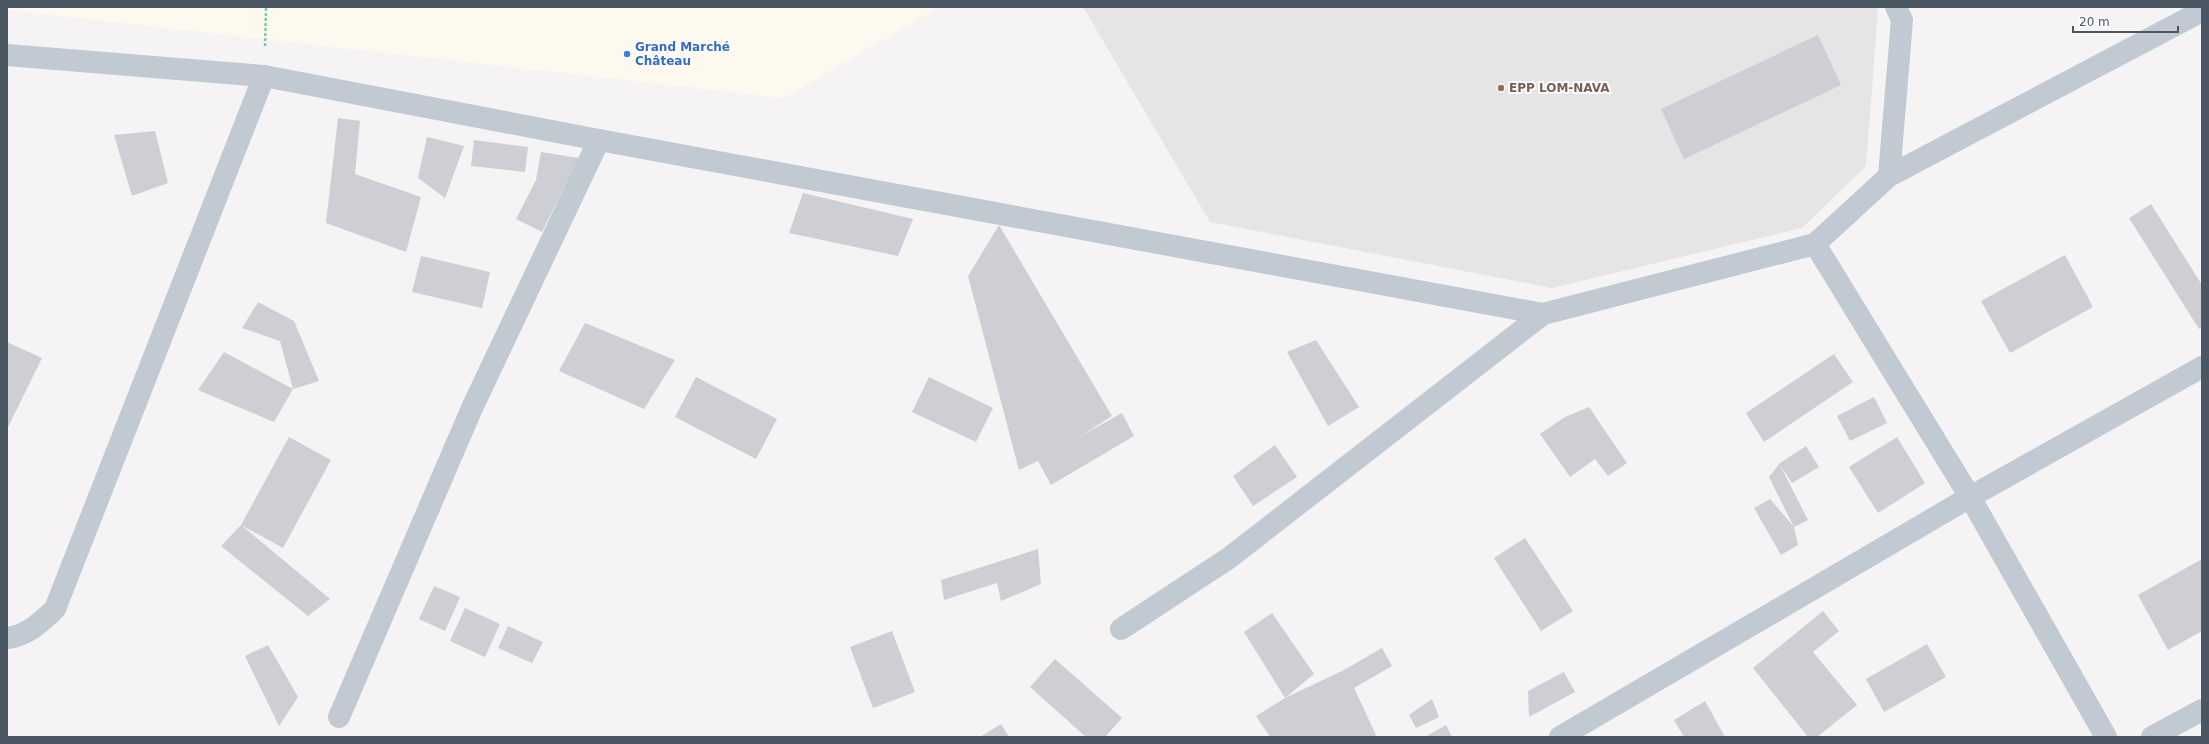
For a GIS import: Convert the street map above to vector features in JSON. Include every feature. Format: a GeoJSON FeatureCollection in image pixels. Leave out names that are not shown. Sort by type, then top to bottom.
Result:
{"type":"FeatureCollection","features":[{"type":"Feature","properties":{"kind":"street"},"geometry":{"type":"LineString","coordinates":[[1889,176],[1902,20],[1896,7]]}},
{"type":"Feature","properties":{"kind":"street"},"geometry":{"type":"LineString","coordinates":[[1121,629],[1229,558],[1544,314],[1815,244],[1889,176],[2202,11]]}},
{"type":"Feature","properties":{"kind":"street"},"geometry":{"type":"LineString","coordinates":[[7,55],[264,76],[599,140],[1544,314]]}},
{"type":"Feature","properties":{"kind":"street"},"geometry":{"type":"LineString","coordinates":[[7,638],[14,638],[35,628],[55,609],[264,76]]}},
{"type":"Feature","properties":{"kind":"street"},"geometry":{"type":"LineString","coordinates":[[339,717],[472,408],[599,140]]}},
{"type":"Feature","properties":{"kind":"street"},"geometry":{"type":"LineString","coordinates":[[1815,244],[1970,497],[2106,737]]}},
{"type":"Feature","properties":{"kind":"street"},"geometry":{"type":"LineString","coordinates":[[1560,737],[1970,497],[2202,366]]}},
{"type":"Feature","properties":{"kind":"street"},"geometry":{"type":"LineString","coordinates":[[2152,737],[2202,710]]}},
{"type":"Feature","properties":{"kind":"path"},"geometry":{"type":"LineString","coordinates":[[264,76],[266,7]]}},
{"type":"Feature","properties":{"kind":"shaded area","name":"Grand Marché Château"},"geometry":{"type":"Polygon","coordinates":[[[7,7],[939,7],[784,98],[7,10],[7,7]]]}},
{"type":"Feature","properties":{"kind":"shaded area","name":"EPP LOM-NAVA"},"geometry":{"type":"Polygon","coordinates":[[[1083,7],[1876,7],[1878,10],[1866,166],[1802,228],[1552,288],[1210,222],[1083,7]]]}},
{"type":"Feature","properties":{"kind":"building"},"geometry":{"type":"Polygon","coordinates":[[[1818,35],[1841,85],[1684,159],[1661,109],[1818,35]]]}},
{"type":"Feature","properties":{"kind":"building"},"geometry":{"type":"Polygon","coordinates":[[[338,118],[360,121],[355,174],[421,197],[406,252],[326,223],[338,118]]]}},
{"type":"Feature","properties":{"kind":"building"},"geometry":{"type":"Polygon","coordinates":[[[155,131],[168,183],[132,196],[114,135],[155,131]]]}},
{"type":"Feature","properties":{"kind":"building"},"geometry":{"type":"Polygon","coordinates":[[[427,137],[464,146],[445,198],[418,178],[427,137]]]}},
{"type":"Feature","properties":{"kind":"building"},"geometry":{"type":"Polygon","coordinates":[[[474,140],[528,147],[525,172],[471,166],[474,140]]]}},
{"type":"Feature","properties":{"kind":"building"},"geometry":{"type":"Polygon","coordinates":[[[541,152],[579,158],[542,232],[516,219],[536,180],[541,152]]]}},
{"type":"Feature","properties":{"kind":"building"},"geometry":{"type":"Polygon","coordinates":[[[803,193],[913,219],[898,256],[789,233],[803,193]]]}},
{"type":"Feature","properties":{"kind":"building"},"geometry":{"type":"Polygon","coordinates":[[[2151,204],[2202,285],[2202,327],[2199,329],[2129,218],[2151,204]]]}},
{"type":"Feature","properties":{"kind":"building"},"geometry":{"type":"Polygon","coordinates":[[[999,225],[1112,416],[1079,437],[1122,413],[1134,436],[1051,485],[1038,461],[1019,470],[968,276],[999,225]]]}},
{"type":"Feature","properties":{"kind":"building"},"geometry":{"type":"Polygon","coordinates":[[[2065,255],[2093,307],[2010,353],[1981,301],[2065,255]]]}},
{"type":"Feature","properties":{"kind":"building"},"geometry":{"type":"Polygon","coordinates":[[[421,256],[490,272],[482,308],[412,292],[421,256]]]}},
{"type":"Feature","properties":{"kind":"building"},"geometry":{"type":"Polygon","coordinates":[[[258,302],[294,321],[319,381],[293,389],[280,341],[242,328],[258,302]]]}},
{"type":"Feature","properties":{"kind":"building"},"geometry":{"type":"Polygon","coordinates":[[[585,323],[675,360],[644,409],[559,371],[585,323]]]}},
{"type":"Feature","properties":{"kind":"building"},"geometry":{"type":"Polygon","coordinates":[[[1316,340],[1359,407],[1328,426],[1287,352],[1316,340]]]}},
{"type":"Feature","properties":{"kind":"building"},"geometry":{"type":"Polygon","coordinates":[[[7,342],[42,358],[7,429],[7,342]]]}},
{"type":"Feature","properties":{"kind":"building"},"geometry":{"type":"Polygon","coordinates":[[[224,352],[293,389],[274,422],[198,390],[224,352]]]}},
{"type":"Feature","properties":{"kind":"building"},"geometry":{"type":"Polygon","coordinates":[[[1834,354],[1853,382],[1764,442],[1746,413],[1834,354]]]}},
{"type":"Feature","properties":{"kind":"building"},"geometry":{"type":"Polygon","coordinates":[[[696,377],[777,419],[756,459],[675,417],[696,377]]]}},
{"type":"Feature","properties":{"kind":"building"},"geometry":{"type":"Polygon","coordinates":[[[929,377],[993,408],[976,442],[912,412],[929,377]]]}},
{"type":"Feature","properties":{"kind":"building"},"geometry":{"type":"Polygon","coordinates":[[[1874,397],[1887,423],[1850,441],[1837,416],[1874,397]]]}},
{"type":"Feature","properties":{"kind":"building"},"geometry":{"type":"Polygon","coordinates":[[[1589,407],[1627,463],[1608,476],[1595,459],[1570,477],[1540,434],[1565,417],[1589,407]]]}},
{"type":"Feature","properties":{"kind":"building"},"geometry":{"type":"Polygon","coordinates":[[[289,437],[331,460],[283,548],[241,525],[289,437]]]}},
{"type":"Feature","properties":{"kind":"building"},"geometry":{"type":"Polygon","coordinates":[[[1897,437],[1925,483],[1878,513],[1849,467],[1897,437]]]}},
{"type":"Feature","properties":{"kind":"building"},"geometry":{"type":"Polygon","coordinates":[[[1275,445],[1297,477],[1253,506],[1233,476],[1275,445]]]}},
{"type":"Feature","properties":{"kind":"building"},"geometry":{"type":"Polygon","coordinates":[[[1806,446],[1819,467],[1792,483],[1780,465],[1808,520],[1794,527],[1769,477],[1780,463],[1806,446]]]}},
{"type":"Feature","properties":{"kind":"building"},"geometry":{"type":"Polygon","coordinates":[[[1770,499],[1794,527],[1798,545],[1781,555],[1754,508],[1770,499]]]}},
{"type":"Feature","properties":{"kind":"building"},"geometry":{"type":"Polygon","coordinates":[[[241,525],[330,599],[308,616],[221,546],[241,525]]]}},
{"type":"Feature","properties":{"kind":"building"},"geometry":{"type":"Polygon","coordinates":[[[1525,538],[1573,611],[1541,631],[1494,558],[1525,538]]]}},
{"type":"Feature","properties":{"kind":"building"},"geometry":{"type":"Polygon","coordinates":[[[1038,549],[1041,584],[1001,601],[997,583],[944,600],[941,580],[1038,549]]]}},
{"type":"Feature","properties":{"kind":"building"},"geometry":{"type":"Polygon","coordinates":[[[2202,559],[2202,631],[2168,650],[2138,595],[2202,559]]]}},
{"type":"Feature","properties":{"kind":"building"},"geometry":{"type":"Polygon","coordinates":[[[434,586],[460,597],[445,631],[419,619],[434,586]]]}},
{"type":"Feature","properties":{"kind":"building"},"geometry":{"type":"Polygon","coordinates":[[[465,608],[500,624],[485,657],[450,641],[465,608]]]}},
{"type":"Feature","properties":{"kind":"building"},"geometry":{"type":"Polygon","coordinates":[[[1823,611],[1839,631],[1813,652],[1857,705],[1817,737],[1808,737],[1753,668],[1823,611]]]}},
{"type":"Feature","properties":{"kind":"building"},"geometry":{"type":"Polygon","coordinates":[[[1272,613],[1314,674],[1285,698],[1244,632],[1272,613]]]}},
{"type":"Feature","properties":{"kind":"building"},"geometry":{"type":"Polygon","coordinates":[[[508,626],[543,642],[532,663],[498,648],[508,626]]]}},
{"type":"Feature","properties":{"kind":"building"},"geometry":{"type":"Polygon","coordinates":[[[892,631],[915,692],[873,708],[850,647],[892,631]]]}},
{"type":"Feature","properties":{"kind":"building"},"geometry":{"type":"Polygon","coordinates":[[[1927,644],[1946,677],[1884,712],[1866,679],[1927,644]]]}},
{"type":"Feature","properties":{"kind":"building"},"geometry":{"type":"Polygon","coordinates":[[[268,645],[298,697],[279,726],[245,656],[268,645]]]}},
{"type":"Feature","properties":{"kind":"building"},"geometry":{"type":"Polygon","coordinates":[[[1382,648],[1392,666],[1354,688],[1376,735],[1373,737],[1270,737],[1256,716],[1285,698],[1344,670],[1382,648]]]}},
{"type":"Feature","properties":{"kind":"building"},"geometry":{"type":"Polygon","coordinates":[[[1055,659],[1122,718],[1105,737],[1086,737],[1030,687],[1055,659]]]}},
{"type":"Feature","properties":{"kind":"building"},"geometry":{"type":"Polygon","coordinates":[[[1564,672],[1575,692],[1529,717],[1528,691],[1564,672]]]}},
{"type":"Feature","properties":{"kind":"building"},"geometry":{"type":"Polygon","coordinates":[[[1432,699],[1439,717],[1416,728],[1409,715],[1432,699]]]}},
{"type":"Feature","properties":{"kind":"building"},"geometry":{"type":"Polygon","coordinates":[[[1705,701],[1725,737],[1684,737],[1674,720],[1705,701]]]}},
{"type":"Feature","properties":{"kind":"building"},"geometry":{"type":"Polygon","coordinates":[[[1001,724],[1009,737],[980,737],[1001,724]]]}},
{"type":"Feature","properties":{"kind":"building"},"geometry":{"type":"Polygon","coordinates":[[[1446,725],[1452,737],[1425,737],[1446,725]]]}},
{"type":"Feature","properties":{"kind":"place","name":"Grand Marché Château"},"geometry":{"type":"Point","coordinates":[627,54]}},
{"type":"Feature","properties":{"kind":"place","name":"EPP LOM-NAVA"},"geometry":{"type":"Point","coordinates":[1501,88]}}]}
